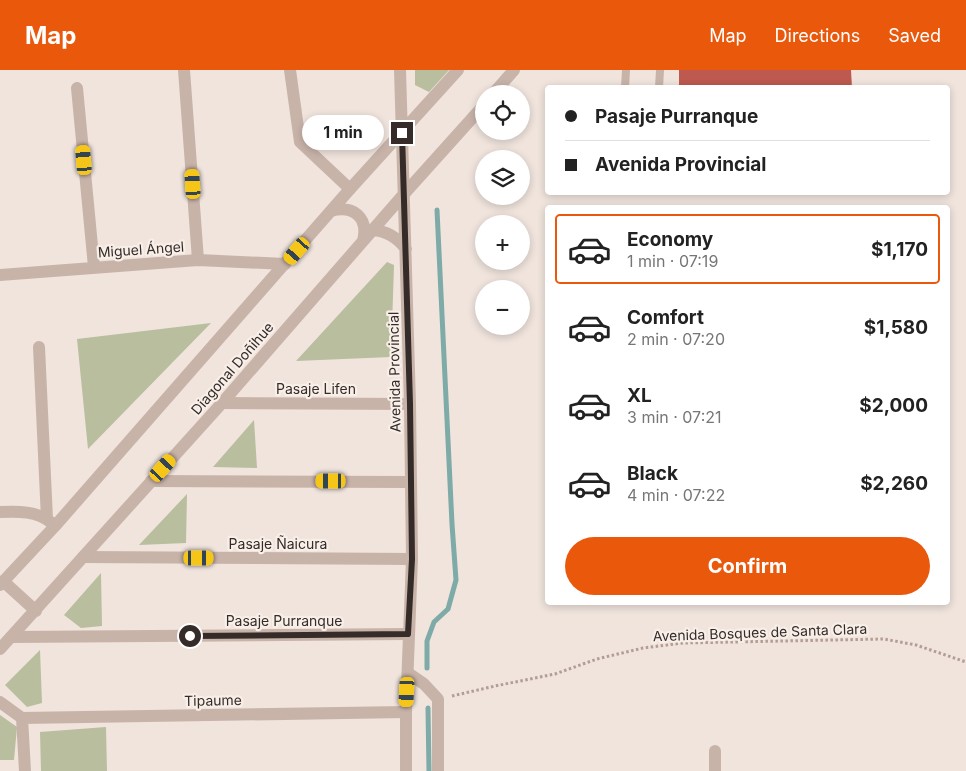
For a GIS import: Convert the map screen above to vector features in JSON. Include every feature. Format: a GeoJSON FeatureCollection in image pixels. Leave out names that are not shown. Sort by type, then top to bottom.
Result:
{"type":"FeatureCollection","features":[{"type":"Feature","properties":{"kind":"street"},"geometry":{"type":"LineString","coordinates":[[184,70],[198,260]]}},
{"type":"Feature","properties":{"kind":"street"},"geometry":{"type":"LineString","coordinates":[[290,70],[300,142],[350,189]]}},
{"type":"Feature","properties":{"kind":"street","name":"Avenida Provincial"},"geometry":{"type":"LineString","coordinates":[[400,70],[410,404],[412,559],[408,634],[406,771]]}},
{"type":"Feature","properties":{"kind":"street","name":"Diagonal Doñihue"},"geometry":{"type":"LineString","coordinates":[[2,583],[51,522],[458,70]]}},
{"type":"Feature","properties":{"kind":"street"},"geometry":{"type":"LineString","coordinates":[[501,85],[514,70]]}},
{"type":"Feature","properties":{"kind":"street"},"geometry":{"type":"LineString","coordinates":[[77,88],[94,267]]}},
{"type":"Feature","properties":{"kind":"street","name":"Diagonal Doñihue"},"geometry":{"type":"LineString","coordinates":[[0,649],[222,402],[475,114]]}},
{"type":"Feature","properties":{"kind":"street"},"geometry":{"type":"LineString","coordinates":[[331,211],[344,208],[356,213],[362,219],[365,226],[363,241]]}},
{"type":"Feature","properties":{"kind":"street"},"geometry":{"type":"LineString","coordinates":[[373,230],[388,233],[401,242],[406,249]]}},
{"type":"Feature","properties":{"kind":"street","name":"Miguel Ángel"},"geometry":{"type":"LineString","coordinates":[[0,275],[198,260],[285,264]]}},
{"type":"Feature","properties":{"kind":"street"},"geometry":{"type":"LineString","coordinates":[[0,512],[23,512],[51,522],[39,347]]}},
{"type":"Feature","properties":{"kind":"street","name":"Pasaje Lifen"},"geometry":{"type":"LineString","coordinates":[[222,402],[410,404]]}},
{"type":"Feature","properties":{"kind":"street"},"geometry":{"type":"LineString","coordinates":[[151,481],[411,482]]}},
{"type":"Feature","properties":{"kind":"street","name":"Pasaje Ñaicura"},"geometry":{"type":"LineString","coordinates":[[83,557],[412,559]]}},
{"type":"Feature","properties":{"kind":"street"},"geometry":{"type":"LineString","coordinates":[[2,583],[36,611]]}},
{"type":"Feature","properties":{"kind":"street","name":"Pasaje Purranque"},"geometry":{"type":"LineString","coordinates":[[11,637],[408,634]]}},
{"type":"Feature","properties":{"kind":"street"},"geometry":{"type":"LineString","coordinates":[[408,673],[424,684],[438,699],[438,771]]}},
{"type":"Feature","properties":{"kind":"street"},"geometry":{"type":"LineString","coordinates":[[0,702],[22,718],[25,771]]}},
{"type":"Feature","properties":{"kind":"street","name":"Tipaume"},"geometry":{"type":"LineString","coordinates":[[22,718],[406,712]]}},
{"type":"Feature","properties":{"kind":"street"},"geometry":{"type":"LineString","coordinates":[[716,751],[716,771]]}},
{"type":"Feature","properties":{"kind":"lane"},"geometry":{"type":"LineString","coordinates":[[626,70],[626,85]]}},
{"type":"Feature","properties":{"kind":"lane"},"geometry":{"type":"LineString","coordinates":[[659,85],[660,70]]}},
{"type":"Feature","properties":{"kind":"path","name":"Avenida Bosques de Santa Clara"},"geometry":{"type":"LineString","coordinates":[[438,699],[555,674],[597,659],[643,648],[683,643],[884,639],[916,645],[966,662]]}},
{"type":"Feature","properties":{"kind":"green space"},"geometry":{"type":"Polygon","coordinates":[[[415,70],[449,70],[429,92],[415,85],[415,70]]]}},
{"type":"Feature","properties":{"kind":"green space"},"geometry":{"type":"Polygon","coordinates":[[[387,262],[394,265],[391,357],[296,361],[387,262]]]}},
{"type":"Feature","properties":{"kind":"green space"},"geometry":{"type":"Polygon","coordinates":[[[211,323],[88,449],[77,339],[211,323]]]}},
{"type":"Feature","properties":{"kind":"green space"},"geometry":{"type":"Polygon","coordinates":[[[254,420],[257,468],[213,467],[254,420]]]}},
{"type":"Feature","properties":{"kind":"green space"},"geometry":{"type":"Polygon","coordinates":[[[187,494],[186,543],[139,545],[187,494]]]}},
{"type":"Feature","properties":{"kind":"green space"},"geometry":{"type":"Polygon","coordinates":[[[101,573],[102,626],[81,628],[64,615],[101,573]]]}},
{"type":"Feature","properties":{"kind":"green space"},"geometry":{"type":"Polygon","coordinates":[[[40,650],[42,703],[27,707],[5,685],[40,650]]]}},
{"type":"Feature","properties":{"kind":"green space"},"geometry":{"type":"Polygon","coordinates":[[[0,715],[17,727],[14,760],[0,760],[0,715]]]}},
{"type":"Feature","properties":{"kind":"green space"},"geometry":{"type":"Polygon","coordinates":[[[106,727],[107,771],[41,771],[40,732],[106,727]]]}},
{"type":"Feature","properties":{"kind":"building"},"geometry":{"type":"Polygon","coordinates":[[[679,70],[851,70],[852,85],[679,85],[679,70]]]}},
{"type":"Feature","properties":{"kind":"waterway"},"geometry":{"type":"LineString","coordinates":[[427,668],[427,641],[434,622],[448,609],[456,580],[437,210]]}},
{"type":"Feature","properties":{"kind":"waterway"},"geometry":{"type":"LineString","coordinates":[[428,708],[429,771]]}},
{"type":"Feature","properties":{"kind":"route"},"geometry":{"type":"LineString","coordinates":[[190,636],[408,634],[412,559],[410,404],[402,133]]}}]}
